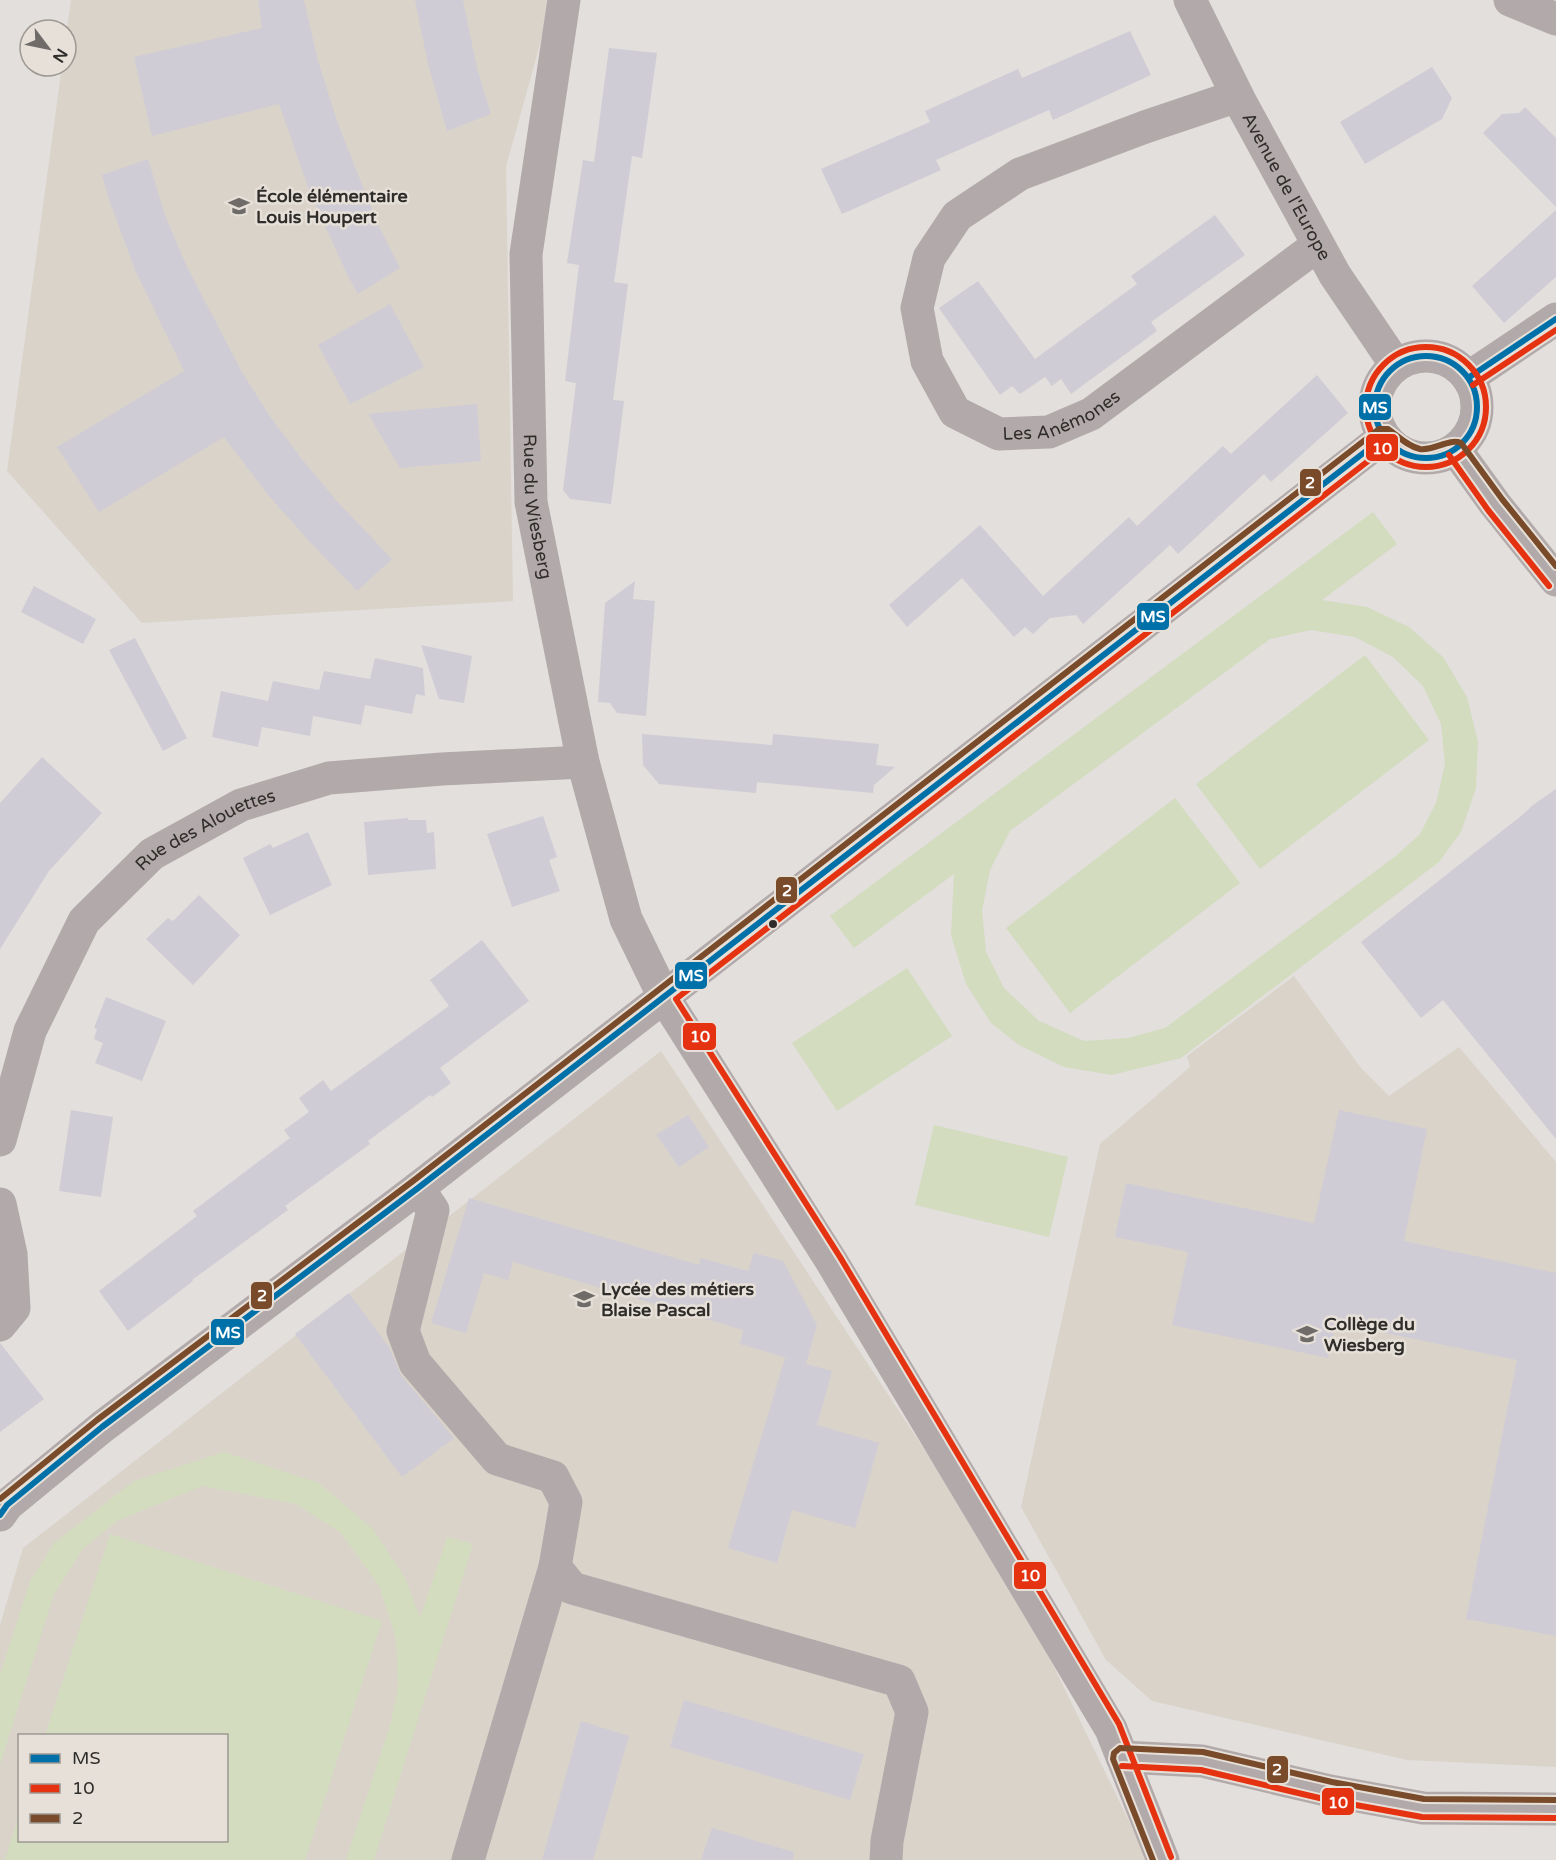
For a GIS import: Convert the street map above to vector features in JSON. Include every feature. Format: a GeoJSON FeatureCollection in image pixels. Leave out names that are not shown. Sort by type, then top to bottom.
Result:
{"type":"FeatureCollection","features":[{"type":"Feature","properties":{"kind":"street","name":"Rue du Wiesberg"},"geometry":{"type":"LineString","coordinates":[[564,0],[526,254],[531,502],[584,762],[626,919],[664,997],[832,1262],[1111,1729],[1163,1860]]}},
{"type":"Feature","properties":{"kind":"street","name":"Avenue de l'Europe"},"geometry":{"type":"LineString","coordinates":[[1190,0],[1237,96],[1318,245],[1335,275],[1396,365]]}},
{"type":"Feature","properties":{"kind":"street"},"geometry":{"type":"LineString","coordinates":[[1510,0],[1556,19]]}},
{"type":"Feature","properties":{"kind":"street","name":"Les Anémones"},"geometry":{"type":"LineString","coordinates":[[1237,96],[1144,127],[1020,174],[957,216],[929,258],[917,308],[927,361],[955,411],[999,434],[1049,432],[1091,414],[1318,245]]}},
{"type":"Feature","properties":{"kind":"street"},"geometry":{"type":"LineString","coordinates":[[1468,378],[1556,319]]}},
{"type":"Feature","properties":{"kind":"street"},"geometry":{"type":"LineString","coordinates":[[1416,356],[1435,357],[1453,364],[1468,378],[1476,398],[1477,416],[1470,434],[1456,450],[1439,457],[1417,458],[1401,453],[1384,437],[1375,419],[1375,399],[1382,380],[1396,365],[1416,356]]}},
{"type":"Feature","properties":{"kind":"street"},"geometry":{"type":"LineString","coordinates":[[0,1515],[7,1505],[102,1427],[418,1188],[1384,437]]}},
{"type":"Feature","properties":{"kind":"street"},"geometry":{"type":"LineString","coordinates":[[1456,450],[1495,504],[1556,580]]}},
{"type":"Feature","properties":{"kind":"street","name":"Rue des Alouettes"},"geometry":{"type":"LineString","coordinates":[[0,1140],[30,1031],[84,921],[152,854],[241,805],[329,778],[453,768],[584,762]]}},
{"type":"Feature","properties":{"kind":"street"},"geometry":{"type":"LineString","coordinates":[[418,1188],[433,1210],[403,1331],[415,1363],[496,1459],[553,1476],[566,1502],[555,1566],[468,1860]]}},
{"type":"Feature","properties":{"kind":"street"},"geometry":{"type":"LineString","coordinates":[[0,1204],[11,1254],[14,1308],[0,1325]]}},
{"type":"Feature","properties":{"kind":"street"},"geometry":{"type":"LineString","coordinates":[[555,1566],[572,1588],[899,1681],[912,1712],[887,1841],[886,1860]]}},
{"type":"Feature","properties":{"kind":"street"},"geometry":{"type":"LineString","coordinates":[[1122,1757],[1202,1761],[1330,1791],[1423,1808],[1556,1809]]}},
{"type":"Feature","properties":{"kind":"shaded area"},"geometry":{"type":"Polygon","coordinates":[[[71,0],[552,0],[506,167],[513,601],[142,623],[7,471],[60,78],[78,78],[78,18],[68,18],[71,0]]]}},
{"type":"Feature","properties":{"kind":"shaded area","name":"Collège du Wiesberg"},"geometry":{"type":"Polygon","coordinates":[[[1294,976],[1361,1068],[1389,1096],[1459,1047],[1556,1162],[1556,1767],[1407,1760],[1152,1701],[1106,1660],[1021,1507],[1100,1144],[1190,1067],[1187,1056],[1294,976]]]}},
{"type":"Feature","properties":{"kind":"shaded area","name":"Lycée des métiers Blaise Pascal"},"geometry":{"type":"Polygon","coordinates":[[[661,1051],[1014,1585],[1148,1860],[0,1860],[0,1625],[23,1548],[661,1051]]]}},
{"type":"Feature","properties":{"kind":"green space"},"geometry":{"type":"Polygon","coordinates":[[[1373,512],[1397,544],[1322,600],[1367,607],[1409,627],[1443,657],[1467,697],[1478,742],[1476,788],[1461,832],[1439,862],[1181,1058],[1112,1075],[1064,1067],[1019,1045],[991,1023],[966,984],[951,935],[954,874],[854,948],[830,916],[1373,512]],[[1311,630],[1270,639],[1010,831],[990,870],[982,911],[986,952],[1004,988],[1039,1021],[1084,1041],[1128,1038],[1165,1028],[1397,855],[1420,834],[1436,803],[1445,764],[1441,724],[1423,686],[1393,657],[1355,637],[1311,630]]]}},
{"type":"Feature","properties":{"kind":"green space"},"geometry":{"type":"Polygon","coordinates":[[[1365,655],[1429,740],[1260,869],[1196,784],[1365,655]]]}},
{"type":"Feature","properties":{"kind":"green space"},"geometry":{"type":"Polygon","coordinates":[[[1175,798],[1240,883],[1070,1013],[1006,928],[1175,798]]]}},
{"type":"Feature","properties":{"kind":"green space"},"geometry":{"type":"Polygon","coordinates":[[[907,968],[952,1036],[837,1111],[792,1043],[907,968]]]}},
{"type":"Feature","properties":{"kind":"green space"},"geometry":{"type":"Polygon","coordinates":[[[934,1125],[1068,1157],[1049,1237],[915,1205],[934,1125]]]}},
{"type":"Feature","properties":{"kind":"green space"},"geometry":{"type":"Polygon","coordinates":[[[224,1452],[319,1483],[373,1529],[405,1578],[420,1618],[447,1537],[473,1544],[374,1860],[346,1860],[391,1722],[398,1687],[396,1639],[379,1586],[341,1533],[296,1504],[202,1486],[117,1521],[83,1549],[54,1594],[0,1765],[0,1675],[30,1581],[54,1543],[134,1481],[224,1452]]]}},
{"type":"Feature","properties":{"kind":"green space"},"geometry":{"type":"Polygon","coordinates":[[[110,1534],[382,1621],[305,1860],[5,1860],[18,1818],[18,1842],[228,1842],[228,1734],[45,1734],[110,1534]]]}},
{"type":"Feature","properties":{"kind":"building"},"geometry":{"type":"Polygon","coordinates":[[[258,0],[304,0],[318,61],[338,124],[378,225],[400,268],[358,294],[310,193],[279,104],[152,136],[134,57],[262,28],[258,0]]]}},
{"type":"Feature","properties":{"kind":"building"},"geometry":{"type":"Polygon","coordinates":[[[415,0],[463,0],[477,68],[491,114],[447,131],[428,64],[415,0]]]}},
{"type":"Feature","properties":{"kind":"building"},"geometry":{"type":"Polygon","coordinates":[[[1130,31],[1151,75],[1053,120],[1049,110],[936,160],[941,170],[842,214],[821,169],[930,122],[925,111],[1018,69],[1022,78],[1130,31]]]}},
{"type":"Feature","properties":{"kind":"building"},"geometry":{"type":"Polygon","coordinates":[[[609,48],[657,53],[642,158],[632,156],[614,282],[628,284],[613,400],[624,401],[611,504],[570,499],[563,490],[576,383],[565,381],[579,265],[567,263],[583,160],[594,162],[609,48]]]}},
{"type":"Feature","properties":{"kind":"building"},"geometry":{"type":"Polygon","coordinates":[[[1432,67],[1452,98],[1442,119],[1365,164],[1340,122],[1432,67]]]}},
{"type":"Feature","properties":{"kind":"building"},"geometry":{"type":"Polygon","coordinates":[[[1525,107],[1556,138],[1556,207],[1483,133],[1502,114],[1519,113],[1525,107]]]}},
{"type":"Feature","properties":{"kind":"building"},"geometry":{"type":"Polygon","coordinates":[[[148,159],[165,215],[187,267],[242,372],[269,415],[301,458],[335,499],[392,559],[357,591],[268,495],[224,437],[99,512],[57,447],[184,371],[135,270],[102,175],[148,159]]]}},
{"type":"Feature","properties":{"kind":"building"},"geometry":{"type":"Polygon","coordinates":[[[1556,210],[1556,277],[1504,323],[1472,286],[1556,210]]]}},
{"type":"Feature","properties":{"kind":"building"},"geometry":{"type":"Polygon","coordinates":[[[1215,215],[1245,255],[1151,322],[1157,331],[1071,394],[1061,379],[1052,386],[1045,377],[1020,394],[1012,386],[1000,395],[939,308],[978,281],[1035,359],[1137,284],[1131,276],[1215,215]]]}},
{"type":"Feature","properties":{"kind":"building"},"geometry":{"type":"Polygon","coordinates":[[[390,304],[424,367],[350,404],[318,345],[390,304]]]}},
{"type":"Feature","properties":{"kind":"building"},"geometry":{"type":"Polygon","coordinates":[[[1317,375],[1348,413],[1271,482],[1264,474],[1178,554],[1170,545],[1083,624],[1076,615],[1050,618],[1033,634],[1025,627],[1014,637],[962,578],[907,627],[889,605],[980,525],[1043,596],[1129,517],[1137,526],[1223,446],[1231,454],[1317,375]]]}},
{"type":"Feature","properties":{"kind":"building"},"geometry":{"type":"Polygon","coordinates":[[[477,404],[481,461],[400,468],[368,414],[477,404]]]}},
{"type":"Feature","properties":{"kind":"building"},"geometry":{"type":"Polygon","coordinates":[[[635,581],[633,599],[655,601],[646,716],[617,713],[610,703],[598,702],[605,603],[635,581]]]}},
{"type":"Feature","properties":{"kind":"building"},"geometry":{"type":"Polygon","coordinates":[[[34,586],[96,619],[83,644],[21,612],[34,586]]]}},
{"type":"Feature","properties":{"kind":"building"},"geometry":{"type":"Polygon","coordinates":[[[135,638],[187,738],[163,751],[109,650],[135,638]]]}},
{"type":"Feature","properties":{"kind":"building"},"geometry":{"type":"Polygon","coordinates":[[[421,645],[472,656],[464,703],[439,699],[421,645]]]}},
{"type":"Feature","properties":{"kind":"building"},"geometry":{"type":"Polygon","coordinates":[[[375,658],[423,668],[425,696],[416,694],[412,714],[365,705],[361,725],[313,716],[310,736],[262,727],[258,747],[212,737],[221,691],[268,701],[273,681],[319,690],[324,671],[370,679],[375,658]]]}},
{"type":"Feature","properties":{"kind":"building"},"geometry":{"type":"Polygon","coordinates":[[[642,734],[772,745],[773,734],[879,744],[876,765],[895,767],[874,785],[873,793],[757,782],[756,793],[659,784],[643,765],[642,734]]]}},
{"type":"Feature","properties":{"kind":"building"},"geometry":{"type":"Polygon","coordinates":[[[42,757],[102,813],[49,871],[0,949],[0,803],[42,757]]]}},
{"type":"Feature","properties":{"kind":"building"},"geometry":{"type":"Polygon","coordinates":[[[1556,789],[1556,1139],[1443,1000],[1421,1018],[1361,942],[1556,789]]]}},
{"type":"Feature","properties":{"kind":"building"},"geometry":{"type":"Polygon","coordinates":[[[543,816],[557,857],[549,860],[560,891],[512,907],[487,834],[543,816]]]}},
{"type":"Feature","properties":{"kind":"building"},"geometry":{"type":"Polygon","coordinates":[[[408,818],[408,820],[426,820],[427,833],[434,832],[436,869],[368,875],[364,822],[408,818]]]}},
{"type":"Feature","properties":{"kind":"building"},"geometry":{"type":"Polygon","coordinates":[[[308,832],[332,885],[270,915],[243,858],[270,844],[273,848],[308,832]]]}},
{"type":"Feature","properties":{"kind":"building"},"geometry":{"type":"Polygon","coordinates":[[[199,895],[240,935],[193,985],[146,939],[168,918],[173,921],[199,895]]]}},
{"type":"Feature","properties":{"kind":"building"},"geometry":{"type":"Polygon","coordinates":[[[482,940],[529,1001],[440,1068],[451,1083],[432,1097],[430,1095],[368,1141],[370,1144],[285,1206],[288,1210],[192,1280],[128,1331],[99,1291],[197,1216],[193,1211],[290,1138],[284,1130],[309,1112],[299,1098],[323,1080],[331,1091],[449,1006],[430,980],[482,940]]]}},
{"type":"Feature","properties":{"kind":"building"},"geometry":{"type":"Polygon","coordinates":[[[106,997],[166,1021],[142,1081],[95,1063],[103,1043],[94,1039],[97,1029],[94,1028],[106,997]]]}},
{"type":"Feature","properties":{"kind":"building"},"geometry":{"type":"Polygon","coordinates":[[[71,1110],[113,1117],[101,1197],[59,1191],[71,1110]]]}},
{"type":"Feature","properties":{"kind":"building"},"geometry":{"type":"Polygon","coordinates":[[[1339,1110],[1427,1129],[1404,1241],[1556,1273],[1556,1636],[1466,1619],[1517,1360],[1336,1323],[1328,1358],[1172,1325],[1188,1252],[1115,1237],[1126,1183],[1314,1223],[1339,1110]]]}},
{"type":"Feature","properties":{"kind":"building"},"geometry":{"type":"Polygon","coordinates":[[[688,1115],[709,1147],[679,1167],[656,1135],[688,1115]]]}},
{"type":"Feature","properties":{"kind":"building"},"geometry":{"type":"Polygon","coordinates":[[[469,1198],[699,1265],[701,1258],[748,1271],[754,1253],[783,1261],[817,1325],[806,1364],[832,1371],[817,1425],[879,1443],[855,1528],[792,1510],[777,1563],[728,1548],[785,1358],[794,1360],[740,1344],[743,1330],[513,1262],[508,1280],[484,1273],[466,1333],[431,1323],[469,1198]]]}},
{"type":"Feature","properties":{"kind":"building"},"geometry":{"type":"Polygon","coordinates":[[[349,1293],[389,1347],[401,1375],[454,1438],[402,1477],[295,1334],[349,1293]]]}},
{"type":"Feature","properties":{"kind":"building"},"geometry":{"type":"Polygon","coordinates":[[[0,1343],[44,1399],[0,1432],[0,1343]]]}},
{"type":"Feature","properties":{"kind":"building"},"geometry":{"type":"Polygon","coordinates":[[[684,1700],[864,1754],[850,1800],[670,1747],[684,1700]]]}},
{"type":"Feature","properties":{"kind":"building"},"geometry":{"type":"Polygon","coordinates":[[[581,1721],[629,1736],[593,1860],[542,1860],[581,1721]]]}},
{"type":"Feature","properties":{"kind":"building"},"geometry":{"type":"Polygon","coordinates":[[[712,1828],[794,1852],[793,1860],[701,1860],[712,1828]]]}},
{"type":"Feature","properties":{"kind":"transit line","name":"MS"},"geometry":{"type":"LineString","coordinates":[[1468,378],[1556,319]]}},
{"type":"Feature","properties":{"kind":"transit line","name":"10"},"geometry":{"type":"LineString","coordinates":[[1473,385],[1556,330]]}},
{"type":"Feature","properties":{"kind":"transit line","name":"10"},"geometry":{"type":"LineString","coordinates":[[1426,347],[1449,352],[1468,365],[1481,384],[1486,407],[1481,430],[1468,449],[1449,462],[1426,467],[1403,462],[1384,449],[1371,430],[1366,407],[1371,384],[1384,365],[1403,352],[1426,347]]}},
{"type":"Feature","properties":{"kind":"transit line","name":"MS"},"geometry":{"type":"LineString","coordinates":[[1426,356],[1445,360],[1462,371],[1473,388],[1477,407],[1473,426],[1462,443],[1445,454],[1426,458],[1407,454],[1390,443],[1379,426],[1375,407],[1379,388],[1390,371],[1407,360],[1426,356]]}},
{"type":"Feature","properties":{"kind":"transit line","name":"2"},"geometry":{"type":"LineString","coordinates":[[0,1499],[97,1420],[413,1181],[1379,429],[1388,429],[1407,443],[1420,449],[1452,442],[1461,443],[1556,566]]}},
{"type":"Feature","properties":{"kind":"transit line","name":"MS"},"geometry":{"type":"LineString","coordinates":[[0,1515],[7,1505],[102,1427],[418,1188],[1384,437]]}},
{"type":"Feature","properties":{"kind":"transit line","name":"10"},"geometry":{"type":"LineString","coordinates":[[1171,1857],[1119,1724],[840,1257],[676,999],[1390,444]]}},
{"type":"Feature","properties":{"kind":"transit line","name":"10"},"geometry":{"type":"LineString","coordinates":[[1449,455],[1488,510],[1549,586]]}},
{"type":"Feature","properties":{"kind":"transit line","name":"2"},"geometry":{"type":"LineString","coordinates":[[1153,1860],[1113,1759],[1114,1753],[1120,1748],[1203,1752],[1332,1782],[1424,1799],[1556,1800]]}},
{"type":"Feature","properties":{"kind":"transit line","name":"10"},"geometry":{"type":"LineString","coordinates":[[1122,1766],[1201,1770],[1328,1800],[1422,1817],[1556,1818]]}},
{"type":"Feature","properties":{"kind":"place","name":"École élémentaire Louis Houpert"},"geometry":{"type":"Point","coordinates":[239,206]}},
{"type":"Feature","properties":{"kind":"place","name":"Lycée des métiers Blaise Pascal"},"geometry":{"type":"Point","coordinates":[584,1299]}},
{"type":"Feature","properties":{"kind":"place","name":"Collège du Wiesberg"},"geometry":{"type":"Point","coordinates":[1307,1334]}}]}
